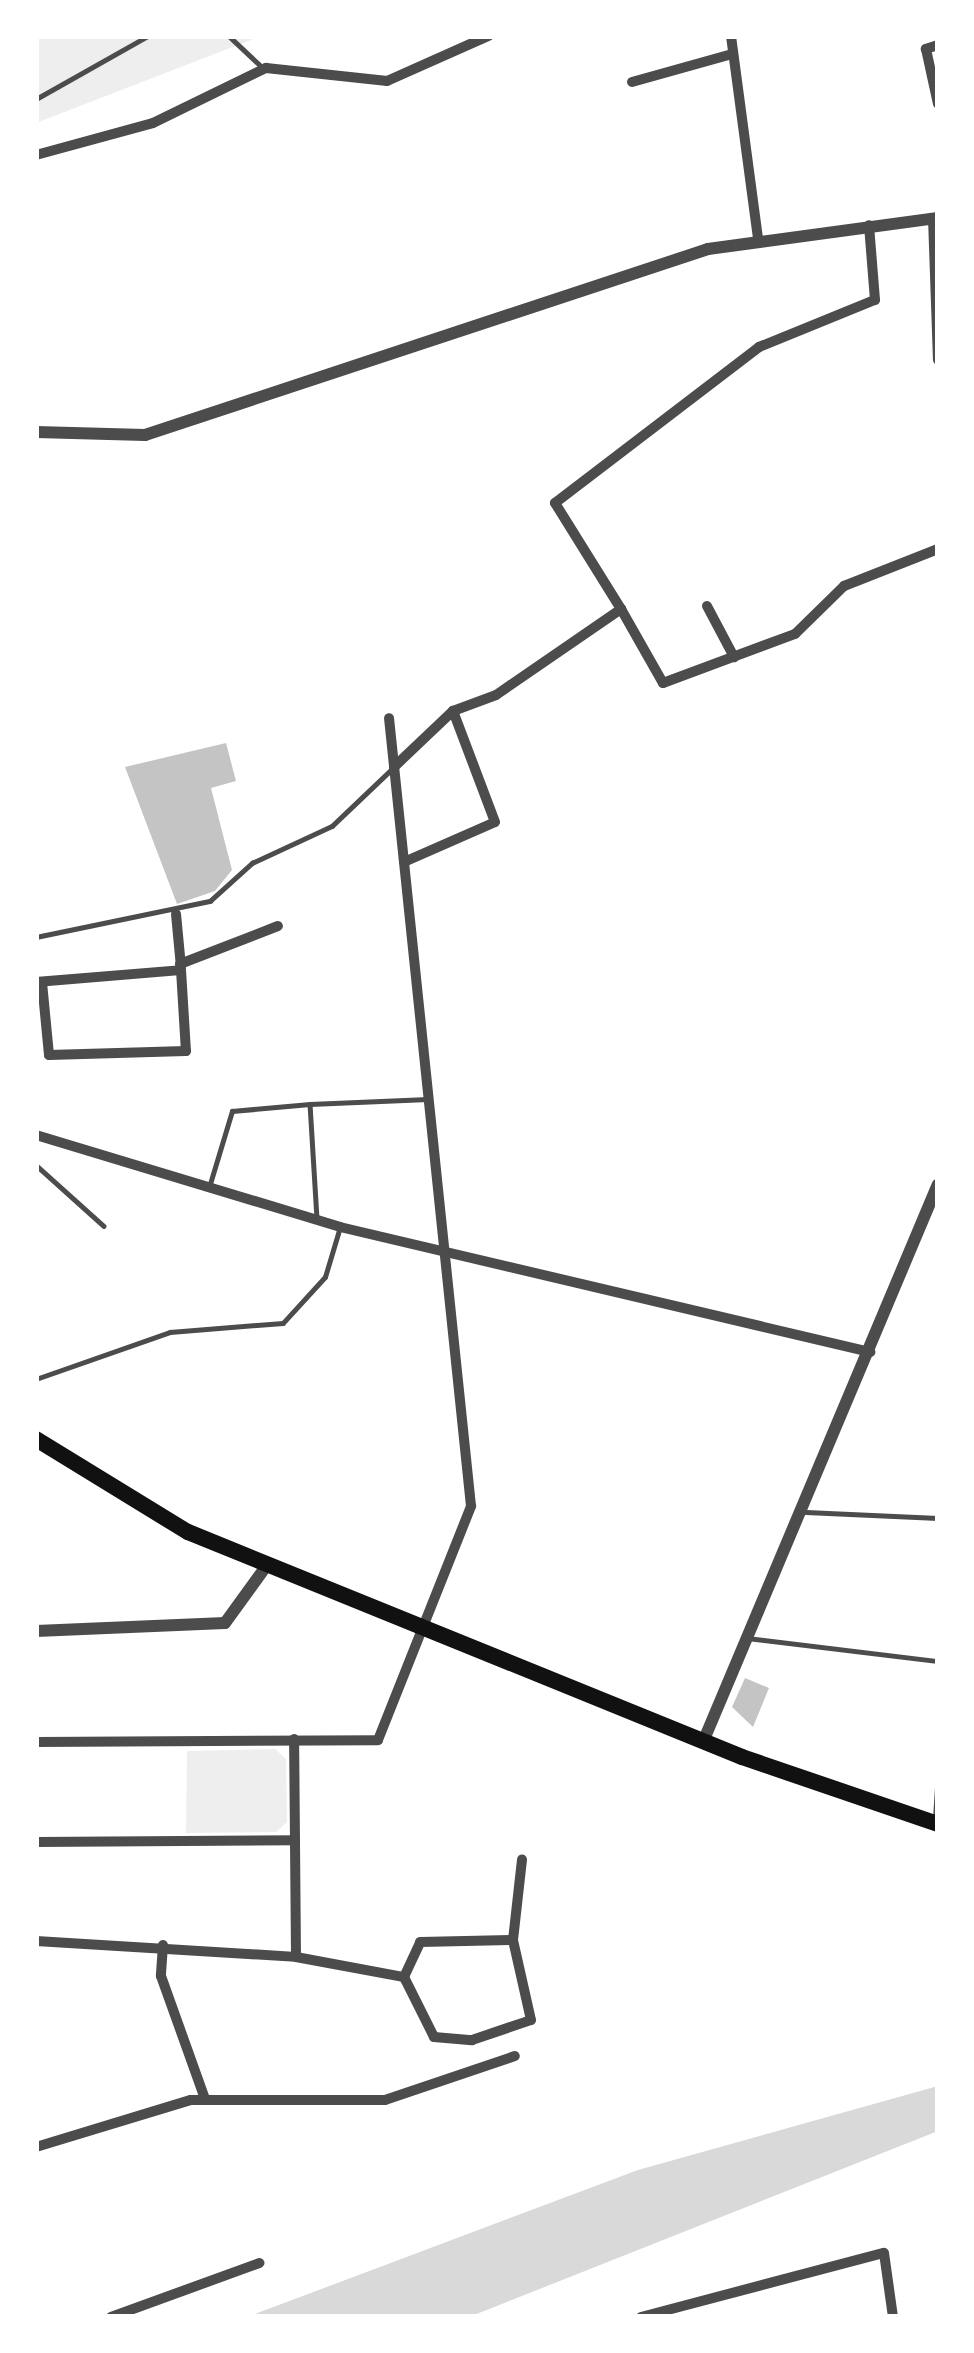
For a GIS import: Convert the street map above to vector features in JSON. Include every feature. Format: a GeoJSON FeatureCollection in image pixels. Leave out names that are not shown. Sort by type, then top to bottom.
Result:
{"type":"FeatureCollection","features":[{"type":"Feature","properties":{"kind":"highway"},"geometry":{"type":"LineString","coordinates":[[36,1439],[129,1504],[267,1565],[704,1742],[937,1823]]}},
{"type":"Feature","properties":{"kind":"street"},"geometry":{"type":"LineString","coordinates":[[36,155],[153,123],[266,68],[387,81],[488,36]]}},
{"type":"Feature","properties":{"kind":"street"},"geometry":{"type":"LineString","coordinates":[[730,36],[758,238]]}},
{"type":"Feature","properties":{"kind":"street"},"geometry":{"type":"LineString","coordinates":[[938,45],[926,49],[938,104]]}},
{"type":"Feature","properties":{"kind":"street"},"geometry":{"type":"LineString","coordinates":[[632,82],[732,54]]}},
{"type":"Feature","properties":{"kind":"street"},"geometry":{"type":"LineString","coordinates":[[36,432],[145,435],[550,296],[758,238],[936,218],[938,360]]}},
{"type":"Feature","properties":{"kind":"street"},"geometry":{"type":"LineString","coordinates":[[869,225],[875,300],[759,347],[556,503],[663,683],[795,634],[844,586],[938,549]]}},
{"type":"Feature","properties":{"kind":"street"},"geometry":{"type":"LineString","coordinates":[[707,606],[734,657]]}},
{"type":"Feature","properties":{"kind":"street"},"geometry":{"type":"LineString","coordinates":[[394,766],[453,711],[496,695],[621,609]]}},
{"type":"Feature","properties":{"kind":"street"},"geometry":{"type":"LineString","coordinates":[[404,862],[494,822],[453,711]]}},
{"type":"Feature","properties":{"kind":"street"},"geometry":{"type":"LineString","coordinates":[[36,1742],[378,1740],[471,1506],[389,718]]}},
{"type":"Feature","properties":{"kind":"street"},"geometry":{"type":"LineString","coordinates":[[176,914],[181,967],[186,1051],[49,1055],[39,982],[181,967],[278,926]]}},
{"type":"Feature","properties":{"kind":"street"},"geometry":{"type":"LineString","coordinates":[[36,1136],[340,1227],[870,1352]]}},
{"type":"Feature","properties":{"kind":"street"},"geometry":{"type":"LineString","coordinates":[[704,1742],[938,1184]]}},
{"type":"Feature","properties":{"kind":"street"},"geometry":{"type":"LineString","coordinates":[[36,1631],[225,1623],[267,1565]]}},
{"type":"Feature","properties":{"kind":"street"},"geometry":{"type":"LineString","coordinates":[[294,1739],[296,1957]]}},
{"type":"Feature","properties":{"kind":"street"},"geometry":{"type":"LineString","coordinates":[[36,1842],[295,1840]]}},
{"type":"Feature","properties":{"kind":"street"},"geometry":{"type":"LineString","coordinates":[[404,1977],[434,2037],[472,2041],[530,2020],[512,1940],[522,1860]]}},
{"type":"Feature","properties":{"kind":"street"},"geometry":{"type":"LineString","coordinates":[[404,1977],[420,1942],[512,1940]]}},
{"type":"Feature","properties":{"kind":"street"},"geometry":{"type":"LineString","coordinates":[[36,1941],[296,1957],[404,1977]]}},
{"type":"Feature","properties":{"kind":"street"},"geometry":{"type":"LineString","coordinates":[[163,1946],[161,1976],[205,2099]]}},
{"type":"Feature","properties":{"kind":"street"},"geometry":{"type":"LineString","coordinates":[[36,2146],[205,2099],[385,2100],[515,2056]]}},
{"type":"Feature","properties":{"kind":"street"},"geometry":{"type":"LineString","coordinates":[[641,2317],[884,2253],[893,2317]]}},
{"type":"Feature","properties":{"kind":"street"},"geometry":{"type":"LineString","coordinates":[[111,2317],[259,2263]]}},
{"type":"Feature","properties":{"kind":"lane"},"geometry":{"type":"LineString","coordinates":[[36,99],[148,36]]}},
{"type":"Feature","properties":{"kind":"lane"},"geometry":{"type":"LineString","coordinates":[[229,36],[232,50],[266,68]]}},
{"type":"Feature","properties":{"kind":"lane"},"geometry":{"type":"LineString","coordinates":[[36,937],[176,914],[287,842],[332,826],[394,766]]}},
{"type":"Feature","properties":{"kind":"lane"},"geometry":{"type":"LineString","coordinates":[[210,1185],[232,1111],[428,1099]]}},
{"type":"Feature","properties":{"kind":"lane"},"geometry":{"type":"LineString","coordinates":[[310,1104],[317,1218]]}},
{"type":"Feature","properties":{"kind":"lane"},"geometry":{"type":"LineString","coordinates":[[36,1166],[104,1226]]}},
{"type":"Feature","properties":{"kind":"lane"},"geometry":{"type":"LineString","coordinates":[[36,1379],[170,1332],[283,1323],[325,1276],[340,1227]]}},
{"type":"Feature","properties":{"kind":"lane"},"geometry":{"type":"LineString","coordinates":[[800,1511],[938,1518]]}},
{"type":"Feature","properties":{"kind":"lane"},"geometry":{"type":"LineString","coordinates":[[747,1637],[938,1661]]}},
{"type":"Feature","properties":{"kind":"lane"},"geometry":{"type":"LineString","coordinates":[[937,1823],[938,1771]]}},
{"type":"Feature","properties":{"kind":"shaded area"},"geometry":{"type":"Polygon","coordinates":[[[36,36],[261,36],[36,123],[36,36]]]}},
{"type":"Feature","properties":{"kind":"shaded area"},"geometry":{"type":"Polygon","coordinates":[[[275,1749],[286,1759],[287,1822],[276,1832],[186,1833],[187,1751],[275,1749]]]}},
{"type":"Feature","properties":{"kind":"shaded area"},"geometry":{"type":"Polygon","coordinates":[[[938,2086],[938,2131],[469,2317],[247,2317],[638,2170],[938,2086]]]}},
{"type":"Feature","properties":{"kind":"building"},"geometry":{"type":"Polygon","coordinates":[[[226,743],[236,781],[211,788],[232,870],[215,891],[177,904],[125,767],[226,743]]]}},
{"type":"Feature","properties":{"kind":"building"},"geometry":{"type":"Polygon","coordinates":[[[745,1678],[769,1688],[753,1727],[732,1707],[745,1678]]]}}]}
